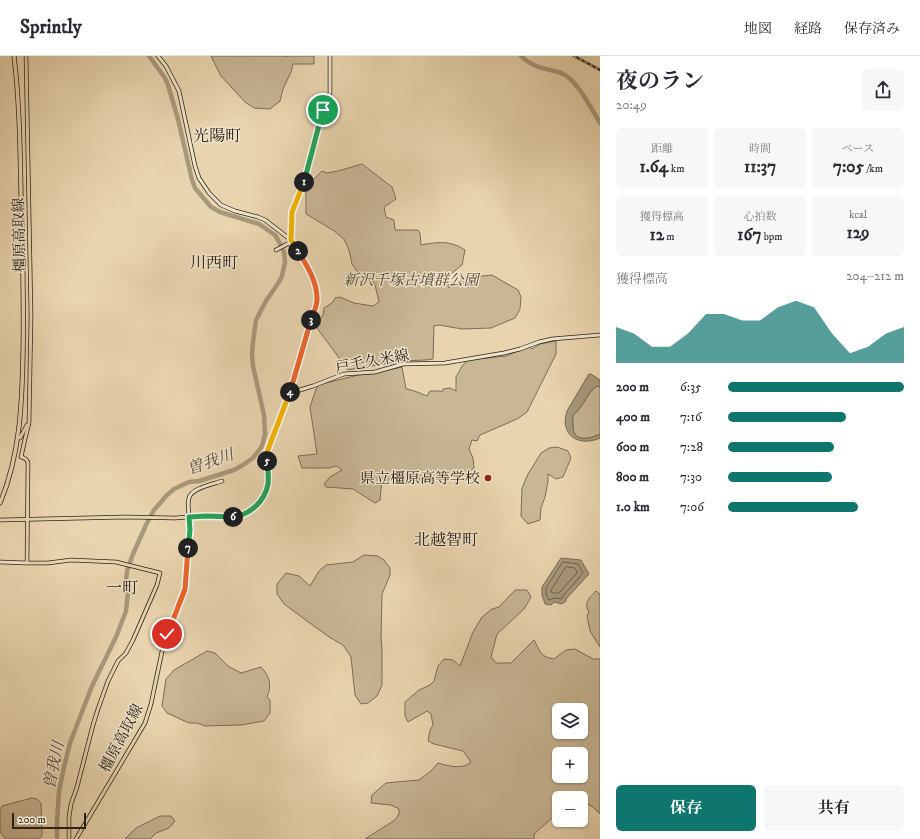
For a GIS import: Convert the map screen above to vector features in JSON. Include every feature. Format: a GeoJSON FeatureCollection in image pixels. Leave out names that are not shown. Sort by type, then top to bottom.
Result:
{"type":"FeatureCollection","features":[{"type":"Feature","properties":{"kind":"highway"},"geometry":{"type":"LineString","coordinates":[[0,503],[10,476],[18,437],[23,372],[20,137],[14,56]]}},
{"type":"Feature","properties":{"kind":"main road","name":"橿原高取線"},"geometry":{"type":"LineString","coordinates":[[26,56],[31,316],[29,425],[21,457],[25,457],[28,462],[27,563],[73,560],[96,561],[126,564],[160,573],[155,591],[133,640],[126,653],[118,661],[108,681],[92,725],[77,787],[71,804],[69,817],[69,839]]}},
{"type":"Feature","properties":{"kind":"main road","name":"橿原高取線"},"geometry":{"type":"LineString","coordinates":[[20,438],[27,425],[29,413]]}},
{"type":"Feature","properties":{"kind":"main road","name":"橿原高取線"},"geometry":{"type":"LineString","coordinates":[[76,839],[142,727],[152,704],[164,642],[185,589],[190,535],[189,517]]}},
{"type":"Feature","properties":{"kind":"main road"},"geometry":{"type":"LineString","coordinates":[[0,520],[189,517]]}},
{"type":"Feature","properties":{"kind":"street"},"geometry":{"type":"LineString","coordinates":[[158,56],[166,66],[179,91],[195,166],[199,178],[209,193],[221,205],[265,220],[290,242],[306,264],[315,283],[317,299],[315,310],[290,393],[267,452],[268,484],[266,493],[255,508],[236,517],[189,517],[188,504],[190,494],[195,490],[222,481]]}},
{"type":"Feature","properties":{"kind":"street"},"geometry":{"type":"LineString","coordinates":[[290,242],[292,212],[306,176],[323,110],[330,93],[330,56]]}},
{"type":"Feature","properties":{"kind":"street"},"geometry":{"type":"LineString","coordinates":[[277,250],[290,242]]}},
{"type":"Feature","properties":{"kind":"street","name":"戸毛久米線"},"geometry":{"type":"LineString","coordinates":[[290,393],[344,374],[375,372],[403,364],[445,363],[504,353],[552,339],[600,335]]}},
{"type":"Feature","properties":{"kind":"street"},"geometry":{"type":"LineString","coordinates":[[0,562],[27,563]]}},
{"type":"Feature","properties":{"kind":"green space"},"geometry":{"type":"Polygon","coordinates":[[[211,56],[314,56],[314,64],[293,64],[280,101],[270,109],[254,108],[245,102],[221,76],[211,56]]]}},
{"type":"Feature","properties":{"kind":"green space","name":"新沢千塚古墳群公園"},"geometry":{"type":"Polygon","coordinates":[[[362,164],[392,187],[396,199],[384,207],[386,217],[394,220],[395,230],[418,230],[420,233],[421,245],[449,243],[465,250],[462,265],[447,277],[449,288],[464,278],[492,275],[518,290],[521,297],[520,309],[515,318],[491,328],[462,329],[439,325],[434,326],[433,359],[401,361],[348,370],[317,328],[317,324],[323,315],[324,308],[332,303],[335,298],[340,297],[354,303],[373,306],[379,302],[375,285],[371,279],[360,275],[352,264],[349,250],[344,239],[333,230],[306,214],[306,192],[311,182],[322,171],[327,173],[362,164]]]}},
{"type":"Feature","properties":{"kind":"green space"},"geometry":{"type":"Polygon","coordinates":[[[556,341],[556,354],[527,412],[517,419],[480,435],[477,441],[472,440],[469,449],[473,458],[474,468],[463,476],[408,481],[382,480],[380,500],[375,503],[353,489],[326,487],[324,484],[330,477],[342,470],[336,466],[329,468],[302,468],[298,456],[317,454],[310,407],[318,385],[358,375],[402,367],[406,389],[427,396],[430,391],[442,392],[443,389],[450,388],[456,391],[456,377],[462,366],[468,360],[506,356],[530,346],[532,349],[540,344],[556,341]]]}},
{"type":"Feature","properties":{"kind":"green space"},"geometry":{"type":"Polygon","coordinates":[[[597,386],[600,387],[600,434],[587,438],[579,437],[574,431],[573,416],[597,386]]]}},
{"type":"Feature","properties":{"kind":"green space"},"geometry":{"type":"Polygon","coordinates":[[[557,447],[568,451],[571,458],[563,477],[556,479],[548,474],[540,520],[528,524],[521,516],[522,488],[528,474],[541,453],[549,448],[557,447]]]}},
{"type":"Feature","properties":{"kind":"green space"},"geometry":{"type":"Polygon","coordinates":[[[364,555],[378,556],[384,560],[390,568],[390,575],[382,594],[382,685],[377,696],[368,703],[361,704],[355,695],[351,657],[343,645],[329,637],[284,604],[277,594],[277,584],[286,573],[299,576],[310,586],[319,571],[326,565],[353,562],[364,555]]]}},
{"type":"Feature","properties":{"kind":"green space"},"geometry":{"type":"Polygon","coordinates":[[[515,590],[527,590],[531,597],[524,609],[497,634],[491,657],[496,663],[511,663],[534,640],[541,653],[549,658],[554,659],[566,650],[575,649],[593,659],[600,659],[600,814],[588,804],[588,791],[552,791],[552,818],[534,834],[534,839],[365,839],[395,820],[399,814],[399,809],[391,805],[371,803],[372,795],[386,783],[419,780],[431,771],[438,763],[460,767],[471,762],[463,751],[434,744],[428,741],[430,730],[433,725],[431,714],[427,711],[408,722],[405,716],[405,702],[419,690],[430,685],[434,681],[438,666],[444,659],[453,660],[460,666],[473,632],[482,617],[492,609],[499,607],[515,590]]]}},
{"type":"Feature","properties":{"kind":"green space"},"geometry":{"type":"Polygon","coordinates":[[[596,591],[600,594],[600,647],[590,631],[587,616],[589,612],[587,609],[587,603],[596,591]]]}},
{"type":"Feature","properties":{"kind":"green space"},"geometry":{"type":"Polygon","coordinates":[[[207,651],[215,653],[228,666],[241,673],[261,667],[268,678],[270,685],[267,697],[270,700],[270,713],[264,721],[241,725],[205,726],[197,723],[189,723],[167,713],[162,706],[166,679],[174,670],[207,651]]]}},
{"type":"Feature","properties":{"kind":"green space"},"geometry":{"type":"Polygon","coordinates":[[[32,798],[37,799],[41,803],[42,835],[39,839],[6,839],[0,832],[0,810],[2,806],[32,798]]]}},
{"type":"Feature","properties":{"kind":"green space"},"geometry":{"type":"Polygon","coordinates":[[[160,816],[171,816],[175,821],[169,828],[156,833],[150,839],[125,839],[136,828],[160,816]]]}},
{"type":"Feature","properties":{"kind":"water"},"geometry":{"type":"Polygon","coordinates":[[[589,374],[600,380],[600,387],[597,386],[592,391],[573,416],[574,431],[579,437],[587,438],[600,434],[600,438],[585,441],[575,439],[571,436],[565,425],[565,421],[567,411],[589,374]]]}},
{"type":"Feature","properties":{"kind":"water"},"geometry":{"type":"Polygon","coordinates":[[[561,558],[581,560],[589,574],[562,604],[554,602],[551,605],[545,604],[542,595],[542,587],[561,558]]]}},
{"type":"Feature","properties":{"kind":"waterway","name":"曽我川"},"geometry":{"type":"LineString","coordinates":[[57,839],[59,791],[70,743],[92,686],[116,637],[126,611],[128,592],[126,582],[127,571],[146,525],[154,510],[174,489],[189,482],[199,481],[234,470],[253,458],[262,446],[265,434],[264,415],[253,366],[253,342],[256,320],[282,276],[285,262],[284,252],[275,235],[259,224],[220,212],[211,207],[195,188],[168,85],[165,78],[149,56]]}},
{"type":"Feature","properties":{"kind":"waterway"},"geometry":{"type":"LineString","coordinates":[[521,56],[533,65],[561,73],[574,82],[600,123]]}},
{"type":"Feature","properties":{"kind":"railway"},"geometry":{"type":"LineString","coordinates":[[574,56],[600,70]]}},
{"type":"Feature","properties":{"kind":"place","name":"県立橿原高等学校"},"geometry":{"type":"Point","coordinates":[488,478]}},
{"type":"Feature","properties":{"kind":"district","name":"光陽町"},"geometry":{"type":"Point","coordinates":[217,135]}},
{"type":"Feature","properties":{"kind":"district","name":"川西町"},"geometry":{"type":"Point","coordinates":[214,262]}},
{"type":"Feature","properties":{"kind":"district","name":"北越智町"},"geometry":{"type":"Point","coordinates":[446,539]}},
{"type":"Feature","properties":{"kind":"district","name":"一町"},"geometry":{"type":"Point","coordinates":[122,587]}},
{"type":"Feature","properties":{"kind":"route"},"geometry":{"type":"LineString","coordinates":[[167,634],[182,599],[186,585],[190,535],[189,517],[236,517],[255,508],[263,497],[267,488],[267,452],[290,393],[317,299],[315,283],[306,264],[291,240],[291,230],[293,207],[306,176],[323,110]]}}]}
